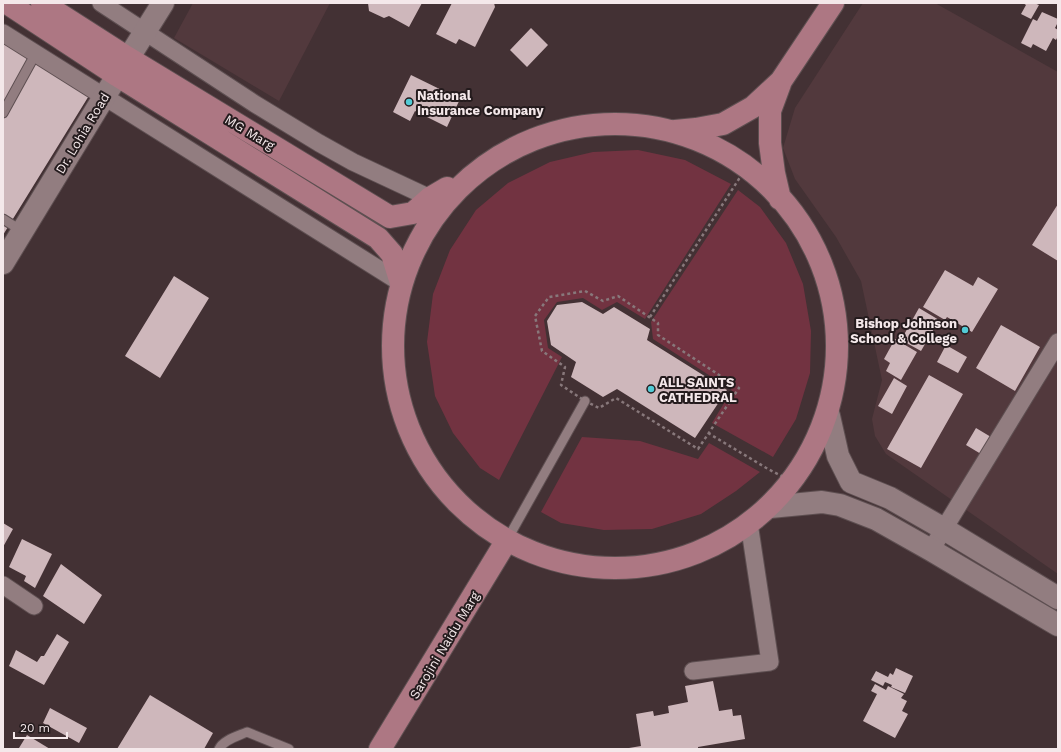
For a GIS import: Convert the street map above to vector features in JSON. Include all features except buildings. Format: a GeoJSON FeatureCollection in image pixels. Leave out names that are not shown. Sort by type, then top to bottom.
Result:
{"type":"FeatureCollection","features":[{"type":"Feature","properties":{"kind":"main road","name":"MG Marg"},"geometry":{"type":"LineString","coordinates":[[7,3],[390,217],[413,213],[430,198],[515,147],[550,134],[586,126],[623,124],[668,132]]}},
{"type":"Feature","properties":{"kind":"main road","name":"MG Marg"},"geometry":{"type":"LineString","coordinates":[[42,3],[123,67],[378,238],[392,254],[401,283]]}},
{"type":"Feature","properties":{"kind":"main road"},"geometry":{"type":"LineString","coordinates":[[668,132],[723,124],[753,107],[781,81],[834,3]]}},
{"type":"Feature","properties":{"kind":"main road"},"geometry":{"type":"LineString","coordinates":[[780,199],[774,173],[770,144],[770,111],[781,81]]}},
{"type":"Feature","properties":{"kind":"main road"},"geometry":{"type":"LineString","coordinates":[[461,180],[422,233],[410,257],[401,283],[393,320],[392,357],[397,394],[409,430],[426,463],[448,493],[476,519],[507,540],[541,555],[576,565],[613,568],[649,565],[685,557],[718,543],[749,523],[770,507],[795,482],[829,416],[840,373],[832,301],[821,264],[804,229],[780,199],[759,178],[746,168],[718,151],[684,136],[668,132]]}},
{"type":"Feature","properties":{"kind":"main road","name":"Sarojini Naidu Marg"},"geometry":{"type":"LineString","coordinates":[[380,749],[507,540]]}},
{"type":"Feature","properties":{"kind":"street"},"geometry":{"type":"LineString","coordinates":[[101,3],[255,104],[319,143],[353,162],[430,198]]}},
{"type":"Feature","properties":{"kind":"street","name":"Dr. Lohia Road"},"geometry":{"type":"LineString","coordinates":[[3,263],[163,3]]}},
{"type":"Feature","properties":{"kind":"street"},"geometry":{"type":"LineString","coordinates":[[3,33],[401,283]]}},
{"type":"Feature","properties":{"kind":"street"},"geometry":{"type":"LineString","coordinates":[[931,550],[1058,342]]}},
{"type":"Feature","properties":{"kind":"street"},"geometry":{"type":"LineString","coordinates":[[829,416],[838,456],[851,482],[890,498],[1056,592]]}},
{"type":"Feature","properties":{"kind":"street"},"geometry":{"type":"LineString","coordinates":[[770,507],[822,502],[840,505],[876,519],[1058,625]]}},
{"type":"Feature","properties":{"kind":"street"},"geometry":{"type":"LineString","coordinates":[[693,671],[770,662],[749,523]]}},
{"type":"Feature","properties":{"kind":"street"},"geometry":{"type":"LineString","coordinates":[[3,584],[34,606]]}},
{"type":"Feature","properties":{"kind":"lane"},"geometry":{"type":"LineString","coordinates":[[3,113],[36,53]]}},
{"type":"Feature","properties":{"kind":"lane"},"geometry":{"type":"LineString","coordinates":[[3,219],[23,231]]}},
{"type":"Feature","properties":{"kind":"lane"},"geometry":{"type":"LineString","coordinates":[[507,540],[585,401]]}},
{"type":"Feature","properties":{"kind":"lane"},"geometry":{"type":"LineString","coordinates":[[219,749],[220,746],[233,738],[247,732],[289,749]]}},
{"type":"Feature","properties":{"kind":"path"},"geometry":{"type":"LineString","coordinates":[[650,317],[746,168]]}},
{"type":"Feature","properties":{"kind":"path"},"geometry":{"type":"LineString","coordinates":[[585,291],[602,301],[618,296],[658,323],[658,335],[739,388],[698,449],[616,398],[598,408],[585,401],[561,385],[565,367],[542,351],[535,316],[549,297],[585,291]]}},
{"type":"Feature","properties":{"kind":"path"},"geometry":{"type":"LineString","coordinates":[[708,433],[768,469],[795,482]]}},
{"type":"Feature","properties":{"kind":"shaded area"},"geometry":{"type":"Polygon","coordinates":[[[193,3],[330,3],[279,101],[174,38],[193,3]]]}},
{"type":"Feature","properties":{"kind":"shaded area","name":"Bishop Johnson School & College"},"geometry":{"type":"Polygon","coordinates":[[[863,3],[935,3],[1058,72],[1058,574],[886,454],[875,436],[872,419],[882,380],[861,281],[836,237],[795,179],[783,148],[795,108],[863,3]]]}},
{"type":"Feature","properties":{"kind":"shaded area"},"geometry":{"type":"Polygon","coordinates":[[[638,150],[685,160],[731,184],[645,319],[617,302],[602,310],[583,298],[557,302],[544,320],[548,348],[562,357],[499,480],[480,468],[453,433],[435,396],[427,342],[433,294],[450,250],[476,210],[508,183],[550,162],[593,152],[638,150]]]}},
{"type":"Feature","properties":{"kind":"shaded area"},"geometry":{"type":"Polygon","coordinates":[[[738,190],[760,207],[786,243],[803,284],[811,331],[810,373],[796,419],[773,457],[712,423],[732,390],[653,339],[651,322],[738,190]]]}},
{"type":"Feature","properties":{"kind":"shaded area"},"geometry":{"type":"Polygon","coordinates":[[[582,437],[640,441],[698,459],[709,443],[760,472],[736,491],[701,514],[652,529],[604,530],[561,523],[541,512],[582,437]]]}},
{"type":"Feature","properties":{"kind":"place","name":"National Insurance Company"},"geometry":{"type":"Point","coordinates":[409,102]}},
{"type":"Feature","properties":{"kind":"place","name":"Bishop Johnson School & College"},"geometry":{"type":"Point","coordinates":[965,330]}},
{"type":"Feature","properties":{"kind":"place","name":"ALL SAINTS CATHEDRAL"},"geometry":{"type":"Point","coordinates":[651,389]}}]}
